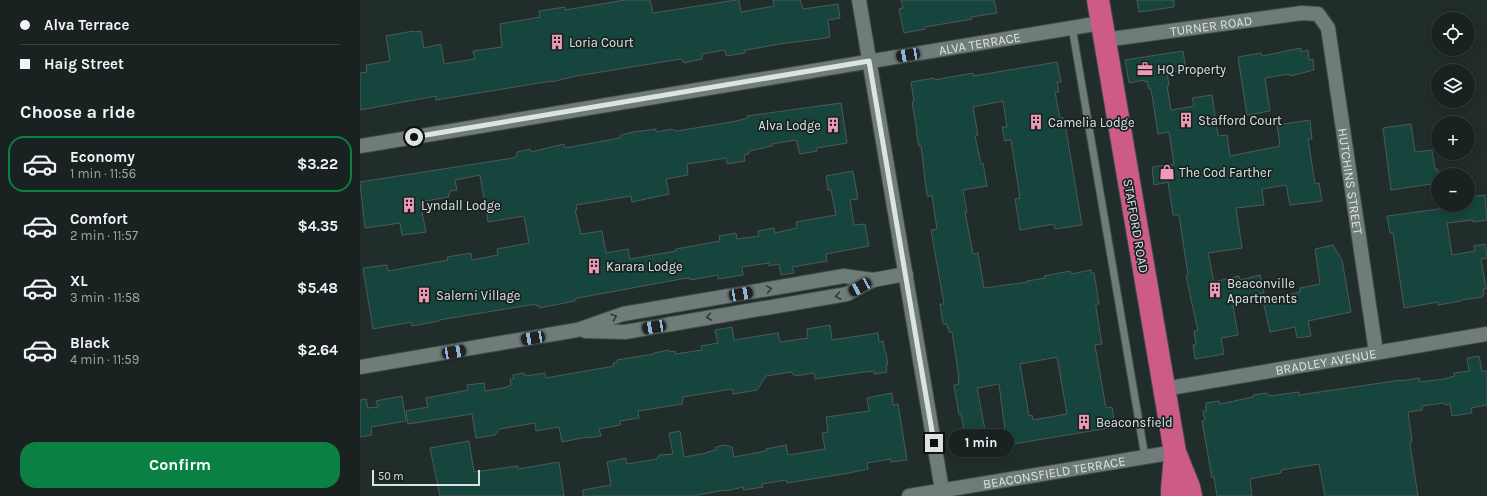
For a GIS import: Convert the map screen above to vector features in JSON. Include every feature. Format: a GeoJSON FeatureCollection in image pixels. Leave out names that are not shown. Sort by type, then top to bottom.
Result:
{"type":"FeatureCollection","features":[{"type":"Feature","properties":{"kind":"highway","name":"STAFFORD ROAD"},"geometry":{"type":"LineString","coordinates":[[1098,0],[1175,452],[1191,496]]}},
{"type":"Feature","properties":{"kind":"highway","name":"STAFFORD ROAD"},"geometry":{"type":"LineString","coordinates":[[1172,496],[1175,452]]}},
{"type":"Feature","properties":{"kind":"street"},"geometry":{"type":"LineString","coordinates":[[859,0],[942,490]]}},
{"type":"Feature","properties":{"kind":"street","name":"TURNER ROAD"},"geometry":{"type":"LineString","coordinates":[[1103,31],[1302,13],[1318,14]]}},
{"type":"Feature","properties":{"kind":"street","name":"HUTCHINS STREET"},"geometry":{"type":"LineString","coordinates":[[1318,14],[1328,28],[1376,352]]}},
{"type":"Feature","properties":{"kind":"street","name":"ALVA TERRACE"},"geometry":{"type":"LineString","coordinates":[[360,146],[1072,27],[1103,31]]}},
{"type":"Feature","properties":{"kind":"street"},"geometry":{"type":"LineString","coordinates":[[360,368],[577,330],[623,314],[844,276],[873,280],[906,274]]}},
{"type":"Feature","properties":{"kind":"street","name":"BRADLEY AVENUE"},"geometry":{"type":"LineString","coordinates":[[1164,389],[1487,334]]}},
{"type":"Feature","properties":{"kind":"street","name":"BEACONSFIELD TERRACE"},"geometry":{"type":"LineString","coordinates":[[909,496],[942,490],[957,492],[1175,452]]}},
{"type":"Feature","properties":{"kind":"lane"},"geometry":{"type":"LineString","coordinates":[[1072,27],[1145,457]]}},
{"type":"Feature","properties":{"kind":"building"},"geometry":{"type":"Polygon","coordinates":[[[625,0],[650,0],[653,13],[736,0],[739,0],[741,12],[774,6],[773,0],[800,0],[803,9],[838,4],[840,18],[828,20],[830,37],[827,38],[745,50],[745,53],[726,56],[725,50],[702,54],[702,59],[684,63],[681,59],[576,76],[551,82],[436,100],[436,96],[360,110],[360,73],[367,72],[366,65],[390,61],[386,36],[421,31],[424,48],[441,44],[444,64],[475,59],[473,51],[502,47],[500,24],[540,17],[539,11],[565,7],[565,10],[625,0]]]}},
{"type":"Feature","properties":{"kind":"building"},"geometry":{"type":"Polygon","coordinates":[[[901,0],[994,0],[997,13],[971,17],[972,19],[925,27],[925,29],[904,33],[899,9],[903,8],[901,0]]]}},
{"type":"Feature","properties":{"kind":"building"},"geometry":{"type":"Polygon","coordinates":[[[1137,0],[1174,0],[1174,7],[1139,12],[1137,0]]]}},
{"type":"Feature","properties":{"kind":"building"},"geometry":{"type":"Polygon","coordinates":[[[1301,48],[1301,52],[1308,50],[1309,60],[1313,59],[1314,70],[1290,76],[1289,74],[1265,78],[1270,111],[1247,115],[1238,57],[1261,53],[1262,56],[1301,48]]]}},
{"type":"Feature","properties":{"kind":"building"},"geometry":{"type":"Polygon","coordinates":[[[1183,51],[1186,70],[1167,72],[1169,86],[1167,86],[1171,110],[1194,106],[1192,98],[1212,95],[1218,136],[1227,135],[1230,156],[1280,146],[1277,125],[1310,120],[1312,139],[1308,139],[1315,184],[1319,183],[1322,201],[1290,205],[1286,185],[1262,189],[1264,205],[1236,208],[1242,248],[1208,253],[1214,282],[1239,276],[1240,280],[1260,275],[1264,293],[1232,300],[1238,335],[1221,338],[1224,354],[1195,359],[1193,345],[1196,344],[1194,331],[1198,331],[1186,276],[1188,275],[1179,215],[1173,215],[1168,182],[1154,185],[1152,167],[1174,164],[1169,132],[1158,134],[1151,89],[1149,89],[1147,81],[1144,82],[1144,80],[1129,83],[1125,60],[1183,51]]]}},
{"type":"Feature","properties":{"kind":"building"},"geometry":{"type":"Polygon","coordinates":[[[1057,62],[1061,82],[1057,82],[1059,92],[1055,92],[1060,118],[1064,118],[1082,225],[1055,229],[1054,224],[1020,230],[1015,199],[1020,198],[1011,140],[1005,141],[1002,127],[1007,127],[1003,101],[973,107],[978,135],[975,136],[981,164],[983,163],[987,186],[963,190],[967,212],[965,212],[973,254],[978,253],[984,288],[1028,282],[1027,281],[1045,278],[1044,276],[1070,271],[1071,274],[1091,270],[1091,273],[1094,273],[1099,304],[1096,304],[1096,308],[1102,344],[1095,345],[1106,408],[1112,407],[1115,427],[1007,445],[999,384],[977,388],[989,451],[977,453],[976,450],[970,451],[967,445],[961,414],[959,415],[954,385],[959,384],[959,380],[952,332],[949,332],[947,324],[943,324],[940,304],[944,304],[931,230],[937,229],[932,196],[927,196],[921,146],[919,146],[916,131],[911,82],[934,78],[934,80],[973,73],[973,76],[1057,62]],[[1057,357],[1020,364],[1029,416],[1032,415],[1033,420],[1067,414],[1057,357]]]}},
{"type":"Feature","properties":{"kind":"building"},"geometry":{"type":"Polygon","coordinates":[[[841,103],[847,143],[817,148],[817,151],[800,154],[796,140],[772,144],[772,146],[749,151],[749,154],[744,155],[745,161],[727,164],[726,158],[687,164],[688,175],[666,179],[669,194],[632,202],[631,196],[576,205],[577,210],[575,210],[581,234],[602,231],[606,253],[628,249],[630,259],[720,241],[719,236],[736,233],[737,239],[759,236],[758,231],[774,228],[775,233],[797,228],[796,222],[836,215],[831,190],[828,190],[826,176],[853,171],[858,199],[850,200],[854,225],[865,224],[869,246],[826,254],[827,261],[792,267],[794,273],[781,275],[779,264],[769,266],[769,263],[742,267],[743,275],[718,279],[718,275],[690,280],[690,278],[681,279],[578,298],[575,299],[575,301],[539,308],[539,305],[536,306],[536,304],[412,326],[411,322],[373,329],[363,268],[387,265],[388,271],[448,260],[447,257],[471,253],[472,260],[498,255],[497,249],[529,243],[524,216],[488,222],[480,175],[455,180],[457,190],[450,191],[450,194],[448,195],[449,197],[420,202],[426,232],[402,235],[400,223],[365,228],[360,182],[513,158],[517,156],[517,152],[530,149],[531,152],[564,144],[565,148],[620,138],[621,135],[633,132],[656,129],[656,132],[672,129],[677,131],[732,122],[748,118],[747,116],[841,103]]]}},
{"type":"Feature","properties":{"kind":"building"},"geometry":{"type":"Polygon","coordinates":[[[1411,124],[1415,152],[1431,150],[1431,160],[1434,160],[1435,168],[1431,168],[1431,184],[1391,190],[1383,128],[1411,124]]]}},
{"type":"Feature","properties":{"kind":"building"},"geometry":{"type":"Polygon","coordinates":[[[1485,195],[1487,220],[1447,223],[1452,255],[1475,251],[1474,246],[1485,244],[1487,258],[1481,259],[1486,289],[1483,289],[1483,297],[1438,305],[1438,302],[1404,308],[1393,233],[1390,233],[1387,216],[1431,210],[1431,212],[1475,212],[1475,196],[1485,195]]]}},
{"type":"Feature","properties":{"kind":"building"},"geometry":{"type":"Polygon","coordinates":[[[1333,245],[1342,260],[1351,312],[1308,321],[1311,336],[1297,338],[1295,327],[1270,332],[1263,300],[1300,292],[1300,288],[1320,284],[1315,249],[1333,245]]]}},
{"type":"Feature","properties":{"kind":"building"},"geometry":{"type":"Polygon","coordinates":[[[830,325],[832,340],[878,333],[879,342],[883,341],[886,353],[888,365],[886,365],[887,372],[874,374],[874,371],[815,379],[814,373],[795,376],[791,372],[766,376],[757,390],[733,394],[732,389],[683,397],[682,404],[638,411],[639,418],[620,421],[620,425],[599,429],[601,436],[562,442],[559,427],[536,431],[535,423],[500,429],[495,435],[476,438],[472,414],[408,424],[406,411],[428,407],[426,398],[468,390],[467,385],[484,383],[485,391],[508,387],[511,385],[510,379],[514,379],[513,375],[524,373],[525,376],[545,373],[546,378],[614,366],[613,363],[617,363],[617,360],[669,350],[670,352],[675,351],[675,354],[702,350],[701,346],[718,343],[715,330],[732,327],[734,340],[778,333],[780,342],[808,338],[807,329],[830,325]]]}},
{"type":"Feature","properties":{"kind":"building"},"geometry":{"type":"Polygon","coordinates":[[[1479,356],[1482,371],[1487,371],[1487,405],[1471,408],[1472,413],[1452,416],[1450,404],[1445,405],[1444,403],[1422,406],[1422,410],[1408,412],[1412,441],[1410,442],[1411,451],[1418,496],[1325,496],[1319,464],[1281,470],[1281,473],[1250,479],[1252,496],[1217,496],[1214,477],[1212,478],[1202,421],[1205,420],[1203,411],[1206,411],[1206,403],[1219,401],[1220,404],[1253,397],[1253,395],[1267,393],[1269,396],[1299,392],[1299,395],[1419,378],[1420,382],[1444,379],[1454,376],[1454,373],[1469,371],[1467,358],[1479,356]]]}},
{"type":"Feature","properties":{"kind":"building"},"geometry":{"type":"Polygon","coordinates":[[[892,393],[893,405],[898,404],[907,460],[891,462],[891,459],[867,463],[868,469],[849,473],[787,483],[786,480],[762,484],[763,487],[744,490],[743,487],[698,496],[583,496],[583,490],[611,485],[607,462],[626,458],[627,464],[657,459],[659,455],[673,454],[669,433],[680,431],[684,457],[707,453],[716,450],[716,447],[725,445],[732,447],[734,457],[766,451],[766,449],[786,445],[788,455],[825,449],[822,433],[828,432],[826,417],[869,411],[867,398],[892,393]]]}},
{"type":"Feature","properties":{"kind":"building"},"geometry":{"type":"Polygon","coordinates":[[[402,396],[406,421],[371,427],[372,435],[360,437],[360,400],[366,399],[368,408],[378,407],[376,401],[402,396]]]}},
{"type":"Feature","properties":{"kind":"building"},"geometry":{"type":"Polygon","coordinates":[[[469,441],[474,472],[518,466],[518,469],[559,462],[564,496],[440,496],[430,448],[469,441]]]}},
{"type":"Feature","properties":{"kind":"place","name":"Loria Court"},"geometry":{"type":"Point","coordinates":[557,42]}},
{"type":"Feature","properties":{"kind":"place","name":"HQ Property"},"geometry":{"type":"Point","coordinates":[1145,69]}},
{"type":"Feature","properties":{"kind":"place","name":"Stafford Court"},"geometry":{"type":"Point","coordinates":[1186,120]}},
{"type":"Feature","properties":{"kind":"place","name":"Camelia Lodge"},"geometry":{"type":"Point","coordinates":[1036,122]}},
{"type":"Feature","properties":{"kind":"place","name":"Alva Lodge"},"geometry":{"type":"Point","coordinates":[833,125]}},
{"type":"Feature","properties":{"kind":"place","name":"The Cod Farther"},"geometry":{"type":"Point","coordinates":[1167,172]}},
{"type":"Feature","properties":{"kind":"place","name":"Lyndall Lodge"},"geometry":{"type":"Point","coordinates":[409,205]}},
{"type":"Feature","properties":{"kind":"place","name":"Karara Lodge"},"geometry":{"type":"Point","coordinates":[594,266]}},
{"type":"Feature","properties":{"kind":"place","name":"Beaconville Apartments"},"geometry":{"type":"Point","coordinates":[1215,290]}},
{"type":"Feature","properties":{"kind":"place","name":"Salerni Village"},"geometry":{"type":"Point","coordinates":[424,295]}},
{"type":"Feature","properties":{"kind":"place","name":"Beaconsfield"},"geometry":{"type":"Point","coordinates":[1084,422]}},
{"type":"Feature","properties":{"kind":"route"},"geometry":{"type":"LineString","coordinates":[[414,137],[869,61],[934,443]]}}]}
